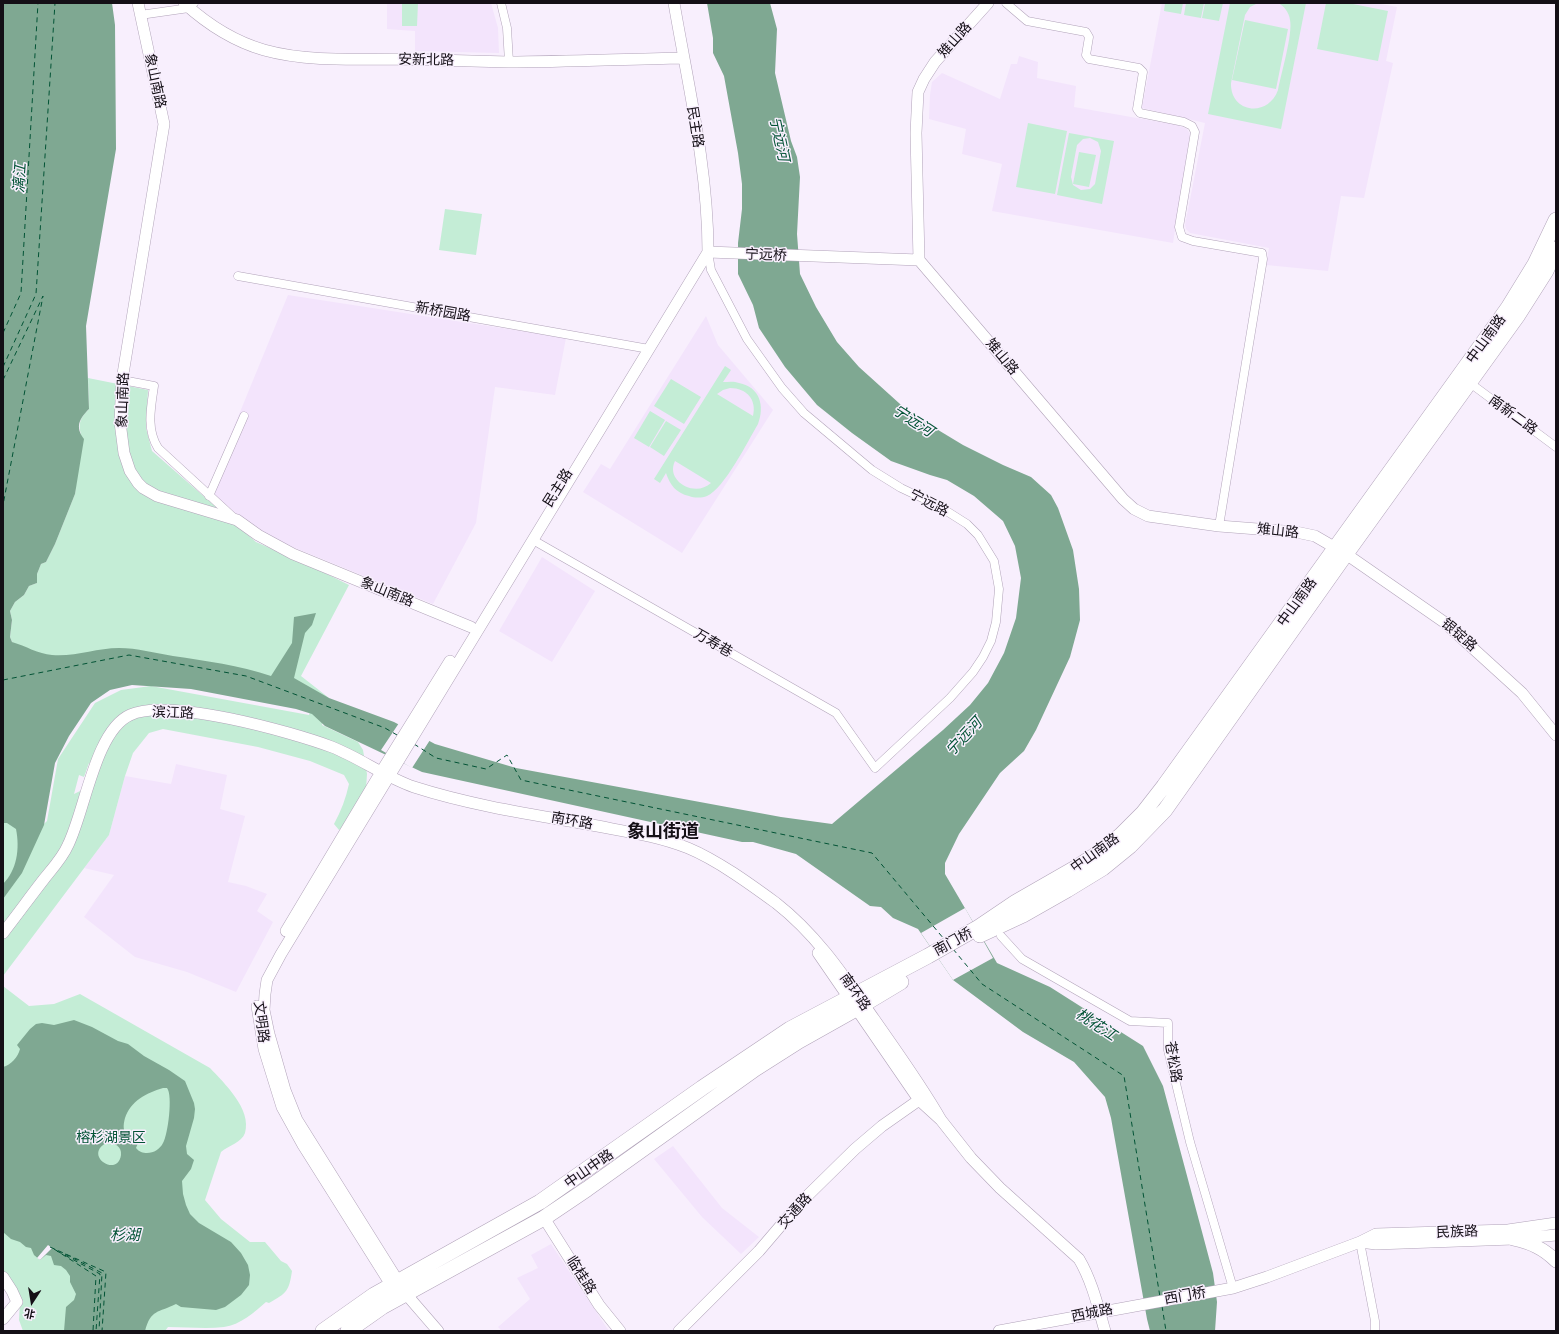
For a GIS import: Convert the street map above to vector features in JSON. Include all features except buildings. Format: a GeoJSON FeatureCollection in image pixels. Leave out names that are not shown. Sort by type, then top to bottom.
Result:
{"type":"FeatureCollection","features":[{"type":"Feature","properties":{"kind":"highway","name":"中山南路"},"geometry":{"type":"LineString","coordinates":[[981,931],[1023,915],[1103,868],[1130,846],[1154,822],[1176,796],[1341,551],[1508,308],[1535,264],[1556,220]]}},
{"type":"Feature","properties":{"kind":"highway","name":"中山南路"},"geometry":{"type":"LineString","coordinates":[[1341,551],[1470,383],[1522,310],[1546,271],[1556,249]]}},
{"type":"Feature","properties":{"kind":"highway","name":"南门桥"},"geometry":{"type":"LineString","coordinates":[[856,1002],[981,931]]}},
{"type":"Feature","properties":{"kind":"highway","name":"中山中路"},"geometry":{"type":"LineString","coordinates":[[348,1331],[382,1307],[399,1290],[540,1202],[790,1029],[856,1002]]}},
{"type":"Feature","properties":{"kind":"highway","name":"中山中路"},"geometry":{"type":"LineString","coordinates":[[323,1331],[368,1300],[399,1290],[544,1218],[588,1189],[755,1069],[856,1002]]}},
{"type":"Feature","properties":{"kind":"main road"},"geometry":{"type":"LineString","coordinates":[[1513,1239],[1545,1250],[1556,1260]]}},
{"type":"Feature","properties":{"kind":"street","name":"象山南路"},"geometry":{"type":"LineString","coordinates":[[138,3],[164,124],[122,380],[119,412],[127,462],[138,483],[148,492],[157,496],[237,520],[258,535],[293,554],[471,627]]}},
{"type":"Feature","properties":{"kind":"street"},"geometry":{"type":"LineString","coordinates":[[501,3],[507,28],[509,62]]}},
{"type":"Feature","properties":{"kind":"street","name":"民主路"},"geometry":{"type":"LineString","coordinates":[[414,727],[533,540],[688,278],[708,252],[708,218],[696,124],[674,3]]}},
{"type":"Feature","properties":{"kind":"street","name":"雉山路"},"geometry":{"type":"LineString","coordinates":[[988,3],[935,62],[918,92],[916,133],[919,260],[1123,499],[1134,509],[1148,516],[1219,526],[1296,532],[1315,536],[1341,551]]}},
{"type":"Feature","properties":{"kind":"street"},"geometry":{"type":"LineString","coordinates":[[1006,3],[1027,21],[1086,32],[1089,37],[1086,55],[1089,59],[1139,68],[1143,72],[1137,109],[1140,113],[1184,122],[1192,126],[1195,132],[1180,227],[1182,237],[1193,241],[1262,253],[1263,259],[1249,349],[1219,526]]}},
{"type":"Feature","properties":{"kind":"street"},"geometry":{"type":"LineString","coordinates":[[140,15],[189,5]]}},
{"type":"Feature","properties":{"kind":"street","name":"安新北路"},"geometry":{"type":"LineString","coordinates":[[189,5],[206,22],[230,37],[264,50],[285,54],[324,58],[509,62],[683,58]]}},
{"type":"Feature","properties":{"kind":"street","name":"宁远桥"},"geometry":{"type":"LineString","coordinates":[[708,252],[919,260]]}},
{"type":"Feature","properties":{"kind":"street","name":"宁远路"},"geometry":{"type":"LineString","coordinates":[[708,252],[711,270],[747,339],[782,388],[804,413],[872,470],[901,488],[937,505],[967,524],[978,535],[994,561],[999,589],[996,622],[991,640],[983,657],[973,672],[950,698],[875,768]]}},
{"type":"Feature","properties":{"kind":"street","name":"新桥园路"},"geometry":{"type":"LineString","coordinates":[[238,276],[646,348]]}},
{"type":"Feature","properties":{"kind":"street","name":"民主路"},"geometry":{"type":"LineString","coordinates":[[414,727],[471,627],[646,348]]}},
{"type":"Feature","properties":{"kind":"street"},"geometry":{"type":"LineString","coordinates":[[122,380],[154,386],[150,417],[151,431],[155,444],[209,496],[237,520]]}},
{"type":"Feature","properties":{"kind":"street","name":"南新二路"},"geometry":{"type":"LineString","coordinates":[[1470,383],[1556,447]]}},
{"type":"Feature","properties":{"kind":"street"},"geometry":{"type":"LineString","coordinates":[[209,496],[244,416]]}},
{"type":"Feature","properties":{"kind":"street","name":"万寿巷"},"geometry":{"type":"LineString","coordinates":[[533,540],[836,713],[875,768]]}},
{"type":"Feature","properties":{"kind":"street","name":"银锭路"},"geometry":{"type":"LineString","coordinates":[[1341,551],[1444,622],[1522,693],[1556,735]]}},
{"type":"Feature","properties":{"kind":"street","name":"滨江路"},"geometry":{"type":"LineString","coordinates":[[3,933],[68,847],[80,815],[96,762],[110,732],[119,722],[131,714],[159,709],[191,712],[271,728],[334,748],[385,774]]}},
{"type":"Feature","properties":{"kind":"street","name":"文明路"},"geometry":{"type":"LineString","coordinates":[[399,1290],[295,1115],[284,1090],[264,1010],[267,980],[272,969],[385,774],[414,727]]}},
{"type":"Feature","properties":{"kind":"street","name":"南环路"},"geometry":{"type":"LineString","coordinates":[[385,774],[411,786],[488,806],[650,836],[688,849],[716,862],[748,884],[808,940],[927,1095],[941,1120],[971,1158],[1000,1188],[1070,1250],[1080,1270],[1095,1313]]}},
{"type":"Feature","properties":{"kind":"street","name":"苍松路"},"geometry":{"type":"LineString","coordinates":[[1001,936],[1022,959],[1130,1021],[1168,1023],[1168,1050],[1190,1142],[1233,1288]]}},
{"type":"Feature","properties":{"kind":"street","name":"南环路"},"geometry":{"type":"LineString","coordinates":[[856,1002],[919,1100],[941,1120]]}},
{"type":"Feature","properties":{"kind":"street","name":"交通路"},"geometry":{"type":"LineString","coordinates":[[679,1331],[759,1251],[800,1203],[855,1149],[882,1126],[919,1100]]}},
{"type":"Feature","properties":{"kind":"street","name":"临桂路"},"geometry":{"type":"LineString","coordinates":[[544,1218],[599,1305],[620,1331]]}},
{"type":"Feature","properties":{"kind":"street","name":"民族路"},"geometry":{"type":"LineString","coordinates":[[1233,1288],[1267,1277],[1360,1242],[1376,1234],[1508,1230],[1556,1223]]}},
{"type":"Feature","properties":{"kind":"street","name":"民族路"},"geometry":{"type":"LineString","coordinates":[[1360,1242],[1376,1244],[1513,1239],[1556,1235]]}},
{"type":"Feature","properties":{"kind":"street"},"geometry":{"type":"LineString","coordinates":[[1360,1242],[1375,1321],[1375,1331]]}},
{"type":"Feature","properties":{"kind":"street"},"geometry":{"type":"LineString","coordinates":[[3,1276],[17,1302],[3,1319]]}},
{"type":"Feature","properties":{"kind":"street","name":"西门桥"},"geometry":{"type":"LineString","coordinates":[[1138,1304],[1233,1288]]}},
{"type":"Feature","properties":{"kind":"street"},"geometry":{"type":"LineString","coordinates":[[399,1290],[429,1331]]}},
{"type":"Feature","properties":{"kind":"street"},"geometry":{"type":"LineString","coordinates":[[399,1290],[438,1331]]}},
{"type":"Feature","properties":{"kind":"street","name":"西城路"},"geometry":{"type":"LineString","coordinates":[[999,1331],[1138,1304]]}},
{"type":"Feature","properties":{"kind":"street"},"geometry":{"type":"LineString","coordinates":[[1095,1313],[1097,1331]]}},
{"type":"Feature","properties":{"kind":"street"},"geometry":{"type":"LineString","coordinates":[[1095,1313],[1105,1331]]}},
{"type":"Feature","properties":{"kind":"shaded area"},"geometry":{"type":"Polygon","coordinates":[[[387,3],[491,3],[498,28],[499,53],[415,51],[415,31],[387,29],[387,3]]]}},
{"type":"Feature","properties":{"kind":"shaded area"},"geometry":{"type":"Polygon","coordinates":[[[1162,3],[1376,3],[1397,7],[1386,61],[1393,63],[1364,198],[1341,196],[1328,271],[1266,265],[1269,248],[1190,233],[1186,229],[1185,225],[1205,123],[1142,108],[1162,3]]]}},
{"type":"Feature","properties":{"kind":"shaded area"},"geometry":{"type":"Polygon","coordinates":[[[1019,56],[1038,62],[1037,78],[1076,86],[1074,107],[1177,125],[1187,129],[1190,134],[1173,243],[992,211],[1002,164],[962,154],[966,129],[929,119],[932,82],[942,73],[1000,99],[1011,64],[1017,64],[1019,56]]]}},
{"type":"Feature","properties":{"kind":"shaded area"},"geometry":{"type":"Polygon","coordinates":[[[288,295],[566,338],[555,395],[495,387],[476,523],[433,604],[278,541],[245,521],[208,490],[288,295]]]}},
{"type":"Feature","properties":{"kind":"shaded area"},"geometry":{"type":"Polygon","coordinates":[[[706,316],[718,345],[773,410],[682,553],[583,492],[601,464],[610,469],[706,316]]]}},
{"type":"Feature","properties":{"kind":"shaded area"},"geometry":{"type":"Polygon","coordinates":[[[542,557],[595,591],[552,662],[499,631],[542,557]]]}},
{"type":"Feature","properties":{"kind":"shaded area"},"geometry":{"type":"Polygon","coordinates":[[[176,764],[227,775],[220,809],[245,816],[228,882],[246,886],[267,894],[257,911],[273,922],[236,992],[187,972],[135,957],[84,917],[114,875],[84,868],[109,835],[125,776],[171,784],[176,764]]]}},
{"type":"Feature","properties":{"kind":"shaded area"},"geometry":{"type":"Polygon","coordinates":[[[673,1146],[722,1208],[759,1237],[741,1254],[702,1217],[654,1159],[673,1146]]]}},
{"type":"Feature","properties":{"kind":"shaded area"},"geometry":{"type":"Polygon","coordinates":[[[551,1244],[609,1331],[502,1331],[498,1327],[530,1299],[517,1278],[538,1268],[531,1255],[551,1244]]]}},
{"type":"Feature","properties":{"kind":"green space"},"geometry":{"type":"Polygon","coordinates":[[[402,3],[418,3],[417,26],[402,26],[402,3]]]}},
{"type":"Feature","properties":{"kind":"green space"},"geometry":{"type":"Polygon","coordinates":[[[1165,3],[1183,3],[1181,14],[1164,11],[1165,3]]]}},
{"type":"Feature","properties":{"kind":"green space"},"geometry":{"type":"Polygon","coordinates":[[[1186,3],[1204,3],[1201,18],[1184,15],[1186,3]]]}},
{"type":"Feature","properties":{"kind":"green space"},"geometry":{"type":"Polygon","coordinates":[[[1205,3],[1223,3],[1219,21],[1202,18],[1205,3]]]}},
{"type":"Feature","properties":{"kind":"green space"},"geometry":{"type":"Polygon","coordinates":[[[1230,3],[1258,3],[1250,7],[1245,15],[1231,83],[1232,93],[1237,101],[1243,106],[1258,108],[1266,105],[1273,99],[1278,90],[1290,35],[1289,17],[1284,8],[1278,3],[1306,3],[1281,129],[1208,114],[1230,3]]]}},
{"type":"Feature","properties":{"kind":"green space"},"geometry":{"type":"Polygon","coordinates":[[[1326,3],[1348,3],[1388,11],[1378,61],[1317,49],[1326,3]]]}},
{"type":"Feature","properties":{"kind":"green space"},"geometry":{"type":"Polygon","coordinates":[[[1245,20],[1288,29],[1276,89],[1232,80],[1245,20]]]}},
{"type":"Feature","properties":{"kind":"green space"},"geometry":{"type":"Polygon","coordinates":[[[1028,123],[1067,131],[1055,194],[1016,187],[1028,123]]]}},
{"type":"Feature","properties":{"kind":"green space"},"geometry":{"type":"Polygon","coordinates":[[[1069,133],[1114,141],[1102,204],[1057,195],[1069,133]],[[1090,138],[1083,139],[1077,145],[1071,177],[1073,185],[1081,190],[1090,189],[1095,184],[1101,151],[1098,142],[1090,138]]]}},
{"type":"Feature","properties":{"kind":"green space"},"geometry":{"type":"Polygon","coordinates":[[[1079,152],[1096,155],[1089,187],[1073,184],[1079,152]]]}},
{"type":"Feature","properties":{"kind":"green space"},"geometry":{"type":"Polygon","coordinates":[[[445,209],[482,214],[476,255],[439,250],[445,209]]]}},
{"type":"Feature","properties":{"kind":"green space"},"geometry":{"type":"Polygon","coordinates":[[[725,366],[731,370],[723,382],[735,382],[746,385],[752,389],[759,398],[761,411],[758,424],[728,475],[714,492],[705,497],[693,497],[680,493],[669,481],[666,473],[660,483],[654,479],[725,366]],[[730,388],[717,394],[753,416],[754,410],[752,400],[749,396],[741,390],[730,388]],[[675,461],[673,468],[674,475],[683,485],[697,489],[711,483],[675,461]]]}},
{"type":"Feature","properties":{"kind":"green space"},"geometry":{"type":"Polygon","coordinates":[[[88,378],[148,390],[146,428],[152,451],[256,542],[309,565],[349,585],[301,676],[329,698],[322,725],[358,742],[363,750],[367,774],[366,789],[348,821],[339,830],[334,824],[343,804],[349,784],[344,775],[310,761],[258,747],[163,729],[149,733],[133,753],[125,776],[109,835],[3,976],[3,818],[30,837],[47,821],[58,759],[95,703],[121,690],[151,686],[309,715],[315,696],[41,660],[12,642],[10,637],[12,620],[10,611],[15,602],[24,595],[29,586],[37,583],[37,574],[41,564],[46,562],[55,544],[75,494],[81,435],[80,424],[82,418],[89,409],[88,378]],[[89,763],[84,777],[79,775],[74,794],[82,790],[90,764],[89,763]]]}},
{"type":"Feature","properties":{"kind":"green space"},"geometry":{"type":"Polygon","coordinates":[[[671,379],[701,397],[684,424],[654,406],[671,379]]]}},
{"type":"Feature","properties":{"kind":"green space"},"geometry":{"type":"Polygon","coordinates":[[[650,411],[665,420],[649,447],[634,438],[650,411]]]}},
{"type":"Feature","properties":{"kind":"green space"},"geometry":{"type":"Polygon","coordinates":[[[666,421],[681,430],[664,456],[650,447],[666,421]]]}},
{"type":"Feature","properties":{"kind":"green space","name":"杉湖"},"geometry":{"type":"Polygon","coordinates":[[[3,986],[29,1006],[54,1004],[80,994],[210,1068],[222,1081],[241,1106],[246,1124],[245,1133],[241,1139],[221,1152],[205,1200],[221,1219],[250,1242],[265,1242],[281,1261],[287,1264],[292,1271],[290,1283],[286,1291],[280,1297],[269,1303],[266,1302],[252,1314],[236,1324],[224,1327],[168,1327],[165,1331],[23,1331],[19,1320],[20,1300],[3,1285],[3,986]]]}},
{"type":"Feature","properties":{"kind":"water"},"geometry":{"type":"Polygon","coordinates":[[[3,3],[112,3],[115,25],[116,149],[86,326],[89,409],[79,423],[81,435],[84,439],[75,494],[55,544],[46,562],[41,564],[37,574],[37,583],[29,586],[24,595],[15,602],[10,611],[12,620],[10,637],[12,642],[52,655],[69,655],[110,648],[132,649],[222,664],[271,676],[292,643],[294,617],[316,613],[312,625],[305,633],[294,678],[329,698],[394,722],[435,744],[516,768],[781,817],[832,824],[943,730],[970,705],[988,683],[1004,653],[1016,618],[1021,578],[1015,546],[1003,521],[974,496],[947,480],[891,461],[852,433],[817,405],[785,367],[759,328],[753,305],[738,274],[738,243],[742,209],[742,184],[724,76],[713,53],[713,38],[707,3],[770,3],[777,29],[775,73],[791,141],[797,157],[800,177],[797,234],[800,274],[816,307],[837,342],[859,367],[910,413],[963,445],[1031,477],[1051,495],[1058,508],[1073,550],[1079,589],[1080,620],[1070,657],[1036,730],[1024,751],[1000,773],[959,834],[945,863],[945,874],[997,963],[1050,987],[1143,1046],[1163,1086],[1213,1273],[1217,1302],[1215,1331],[1150,1331],[1111,1118],[1105,1097],[1074,1062],[1023,1032],[953,980],[918,929],[893,918],[881,907],[870,906],[796,854],[753,842],[742,842],[422,772],[325,726],[312,714],[296,709],[191,689],[132,685],[110,690],[91,703],[69,736],[55,763],[44,825],[22,873],[3,899],[3,884],[12,872],[18,844],[16,829],[7,823],[3,823],[3,3]]]}},
{"type":"Feature","properties":{"kind":"water","name":"杉湖"},"geometry":{"type":"Polygon","coordinates":[[[74,1020],[92,1027],[118,1041],[128,1044],[144,1056],[185,1081],[195,1109],[186,1146],[187,1154],[194,1160],[191,1169],[182,1181],[186,1205],[190,1214],[199,1223],[231,1242],[241,1253],[248,1265],[250,1275],[249,1285],[241,1295],[225,1307],[216,1310],[181,1307],[176,1304],[153,1315],[147,1324],[145,1331],[64,1331],[66,1307],[74,1300],[76,1294],[70,1282],[70,1276],[61,1266],[54,1265],[51,1256],[46,1255],[40,1260],[34,1255],[31,1248],[11,1239],[3,1232],[3,1067],[11,1063],[16,1058],[20,1049],[17,1045],[36,1024],[42,1023],[54,1025],[74,1020]],[[163,1088],[140,1098],[131,1107],[125,1118],[124,1128],[127,1136],[133,1136],[138,1143],[136,1148],[146,1153],[150,1153],[158,1149],[162,1145],[167,1132],[170,1098],[167,1088],[163,1088]],[[106,1143],[100,1148],[98,1154],[100,1159],[104,1162],[109,1165],[114,1165],[119,1162],[121,1155],[120,1149],[114,1144],[106,1143]]]}},
{"type":"Feature","properties":{"kind":"pier"},"geometry":{"type":"Polygon","coordinates":[[[399,723],[430,740],[412,768],[381,750],[399,723]]]}},
{"type":"Feature","properties":{"kind":"pier"},"geometry":{"type":"Polygon","coordinates":[[[965,908],[993,958],[953,980],[921,933],[965,908]]]}},
{"type":"Feature","properties":{"kind":"pier"},"geometry":{"type":"Polygon","coordinates":[[[48,1245],[52,1248],[40,1260],[37,1258],[48,1245]]]}},
{"type":"Feature","properties":{"kind":"ferry route"},"geometry":{"type":"LineString","coordinates":[[3,333],[21,293],[38,3]]}},
{"type":"Feature","properties":{"kind":"ferry route"},"geometry":{"type":"LineString","coordinates":[[3,367],[36,294],[55,3]]}},
{"type":"Feature","properties":{"kind":"ferry route"},"geometry":{"type":"LineString","coordinates":[[3,380],[43,296],[3,505]]}},
{"type":"Feature","properties":{"kind":"ferry route"},"geometry":{"type":"LineString","coordinates":[[3,680],[129,655],[246,676],[385,728],[397,735]]}},
{"type":"Feature","properties":{"kind":"ferry route"},"geometry":{"type":"LineString","coordinates":[[414,744],[436,758],[486,769],[507,755],[521,780],[872,853],[944,939]]}},
{"type":"Feature","properties":{"kind":"ferry route"},"geometry":{"type":"LineString","coordinates":[[953,949],[982,984],[1124,1076],[1160,1297]]}},
{"type":"Feature","properties":{"kind":"ferry route"},"geometry":{"type":"LineString","coordinates":[[50,1247],[106,1272],[102,1331]]}},
{"type":"Feature","properties":{"kind":"ferry route"},"geometry":{"type":"LineString","coordinates":[[54,1249],[96,1276],[93,1331]]}},
{"type":"Feature","properties":{"kind":"ferry route"},"geometry":{"type":"LineString","coordinates":[[57,1251],[100,1274],[96,1331]]}},
{"type":"Feature","properties":{"kind":"ferry route"},"geometry":{"type":"LineString","coordinates":[[65,1254],[102,1273],[99,1331]]}},
{"type":"Feature","properties":{"kind":"ferry route"},"geometry":{"type":"LineString","coordinates":[[1162,1306],[1166,1331]]}},
{"type":"Feature","properties":{"kind":"district","name":"象山街道"},"geometry":{"type":"Point","coordinates":[663,832]}},
{"type":"Feature","properties":{"kind":"water label","name":"宁远河"},"geometry":{"type":"Point","coordinates":[779,139]}},
{"type":"Feature","properties":{"kind":"water label","name":"漓江"},"geometry":{"type":"Point","coordinates":[20,178]}},
{"type":"Feature","properties":{"kind":"water label","name":"宁远河"},"geometry":{"type":"Point","coordinates":[913,421]}},
{"type":"Feature","properties":{"kind":"water label","name":"宁远河"},"geometry":{"type":"Point","coordinates":[964,737]}},
{"type":"Feature","properties":{"kind":"water label","name":"桃花江"},"geometry":{"type":"Point","coordinates":[1096,1025]}},
{"type":"Feature","properties":{"kind":"park label","name":"榕杉湖景区"},"geometry":{"type":"Point","coordinates":[111,1138]}}]}
